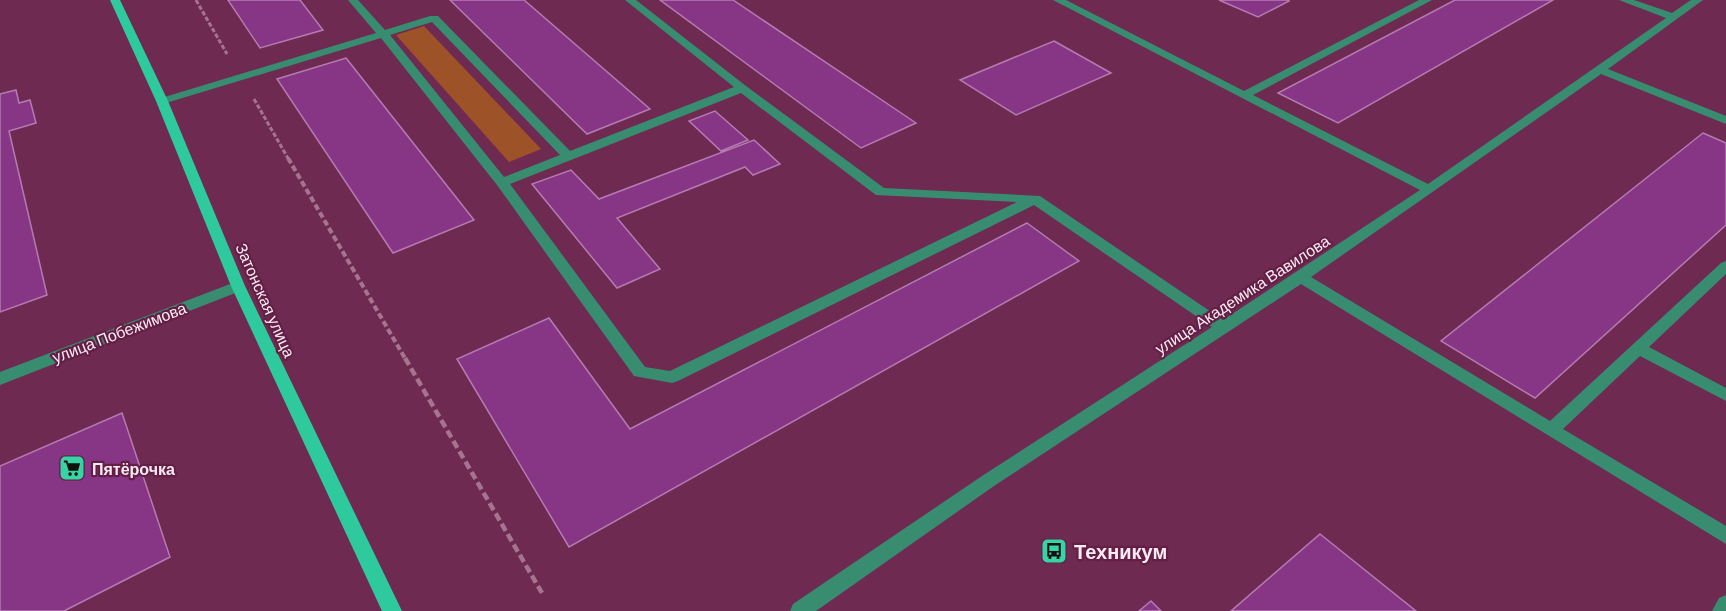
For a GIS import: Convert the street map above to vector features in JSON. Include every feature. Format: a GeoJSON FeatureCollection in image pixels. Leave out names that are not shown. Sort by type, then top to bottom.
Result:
{"type":"FeatureCollection","features":[{"type":"Feature","properties":{"kind":"main road","name":"Затонская улица"},"geometry":{"type":"LineString","coordinates":[[115,0],[162,101],[237,286],[392,611]]}},
{"type":"Feature","properties":{"kind":"street"},"geometry":{"type":"LineString","coordinates":[[353,0],[502,182],[640,372],[672,377],[1035,199]]}},
{"type":"Feature","properties":{"kind":"street"},"geometry":{"type":"LineString","coordinates":[[630,0],[742,88],[881,192],[1035,199],[1224,328]]}},
{"type":"Feature","properties":{"kind":"street"},"geometry":{"type":"LineString","coordinates":[[1058,0],[1429,190]]}},
{"type":"Feature","properties":{"kind":"street"},"geometry":{"type":"LineString","coordinates":[[1245,95],[1427,0]]}},
{"type":"Feature","properties":{"kind":"street"},"geometry":{"type":"LineString","coordinates":[[1624,0],[1673,17]]}},
{"type":"Feature","properties":{"kind":"street","name":"улица Академика Вавилова"},"geometry":{"type":"LineString","coordinates":[[800,611],[988,481],[1224,328],[1429,190],[1698,0]]}},
{"type":"Feature","properties":{"kind":"street"},"geometry":{"type":"LineString","coordinates":[[162,101],[434,18],[569,157]]}},
{"type":"Feature","properties":{"kind":"street"},"geometry":{"type":"LineString","coordinates":[[1601,70],[1726,120]]}},
{"type":"Feature","properties":{"kind":"street"},"geometry":{"type":"LineString","coordinates":[[502,182],[742,88]]}},
{"type":"Feature","properties":{"kind":"street"},"geometry":{"type":"LineString","coordinates":[[1551,430],[1726,266]]}},
{"type":"Feature","properties":{"kind":"street"},"geometry":{"type":"LineString","coordinates":[[1301,277],[1726,536]]}},
{"type":"Feature","properties":{"kind":"street","name":"улица Побежимова"},"geometry":{"type":"LineString","coordinates":[[0,379],[237,286]]}},
{"type":"Feature","properties":{"kind":"street"},"geometry":{"type":"LineString","coordinates":[[1637,348],[1726,395]]}},
{"type":"Feature","properties":{"kind":"street"},"geometry":{"type":"LineString","coordinates":[[1722,611],[1726,604]]}},
{"type":"Feature","properties":{"kind":"path"},"geometry":{"type":"LineString","coordinates":[[196,0],[542,593]]}},
{"type":"Feature","properties":{"kind":"shaded area"},"geometry":{"type":"Polygon","coordinates":[[[424,26],[541,149],[509,162],[396,35],[424,26]]]}},
{"type":"Feature","properties":{"kind":"building"},"geometry":{"type":"Polygon","coordinates":[[[228,0],[300,0],[323,30],[260,48],[228,0]]]}},
{"type":"Feature","properties":{"kind":"building"},"geometry":{"type":"Polygon","coordinates":[[[450,0],[524,0],[650,109],[587,134],[450,0]]]}},
{"type":"Feature","properties":{"kind":"building"},"geometry":{"type":"Polygon","coordinates":[[[660,0],[733,0],[916,123],[861,148],[660,0]]]}},
{"type":"Feature","properties":{"kind":"building"},"geometry":{"type":"Polygon","coordinates":[[[1219,0],[1287,0],[1289,1],[1258,17],[1219,0]]]}},
{"type":"Feature","properties":{"kind":"building"},"geometry":{"type":"Polygon","coordinates":[[[1455,0],[1553,0],[1338,123],[1278,93],[1455,0]]]}},
{"type":"Feature","properties":{"kind":"building"},"geometry":{"type":"Polygon","coordinates":[[[1054,41],[1111,73],[1016,115],[960,80],[1054,41]]]}},
{"type":"Feature","properties":{"kind":"building"},"geometry":{"type":"Polygon","coordinates":[[[346,58],[474,220],[393,253],[277,79],[346,58]]]}},
{"type":"Feature","properties":{"kind":"building"},"geometry":{"type":"Polygon","coordinates":[[[16,90],[19,103],[30,100],[36,123],[9,131],[47,295],[0,312],[0,94],[16,90]]]}},
{"type":"Feature","properties":{"kind":"building"},"geometry":{"type":"Polygon","coordinates":[[[715,111],[748,140],[721,151],[689,121],[715,111]]]}},
{"type":"Feature","properties":{"kind":"building"},"geometry":{"type":"Polygon","coordinates":[[[1703,133],[1726,143],[1726,225],[1535,398],[1441,341],[1703,133]]]}},
{"type":"Feature","properties":{"kind":"building"},"geometry":{"type":"Polygon","coordinates":[[[754,140],[780,164],[753,175],[745,167],[617,218],[660,269],[617,288],[532,184],[571,170],[599,199],[754,140]]]}},
{"type":"Feature","properties":{"kind":"building"},"geometry":{"type":"Polygon","coordinates":[[[1027,223],[1079,261],[569,547],[457,359],[549,318],[630,429],[1027,223]]]}},
{"type":"Feature","properties":{"kind":"building"},"geometry":{"type":"Polygon","coordinates":[[[122,413],[170,557],[64,611],[0,611],[0,466],[122,413]]]}},
{"type":"Feature","properties":{"kind":"building"},"geometry":{"type":"Polygon","coordinates":[[[1320,534],[1416,611],[1231,611],[1320,534]]]}},
{"type":"Feature","properties":{"kind":"building"},"geometry":{"type":"Polygon","coordinates":[[[1151,601],[1161,611],[1139,611],[1151,601]]]}},
{"type":"Feature","properties":{"kind":"place","name":"Пятёрочка"},"geometry":{"type":"Point","coordinates":[72,468]}},
{"type":"Feature","properties":{"kind":"place","name":"Техникум"},"geometry":{"type":"Point","coordinates":[1054,551]}}]}
